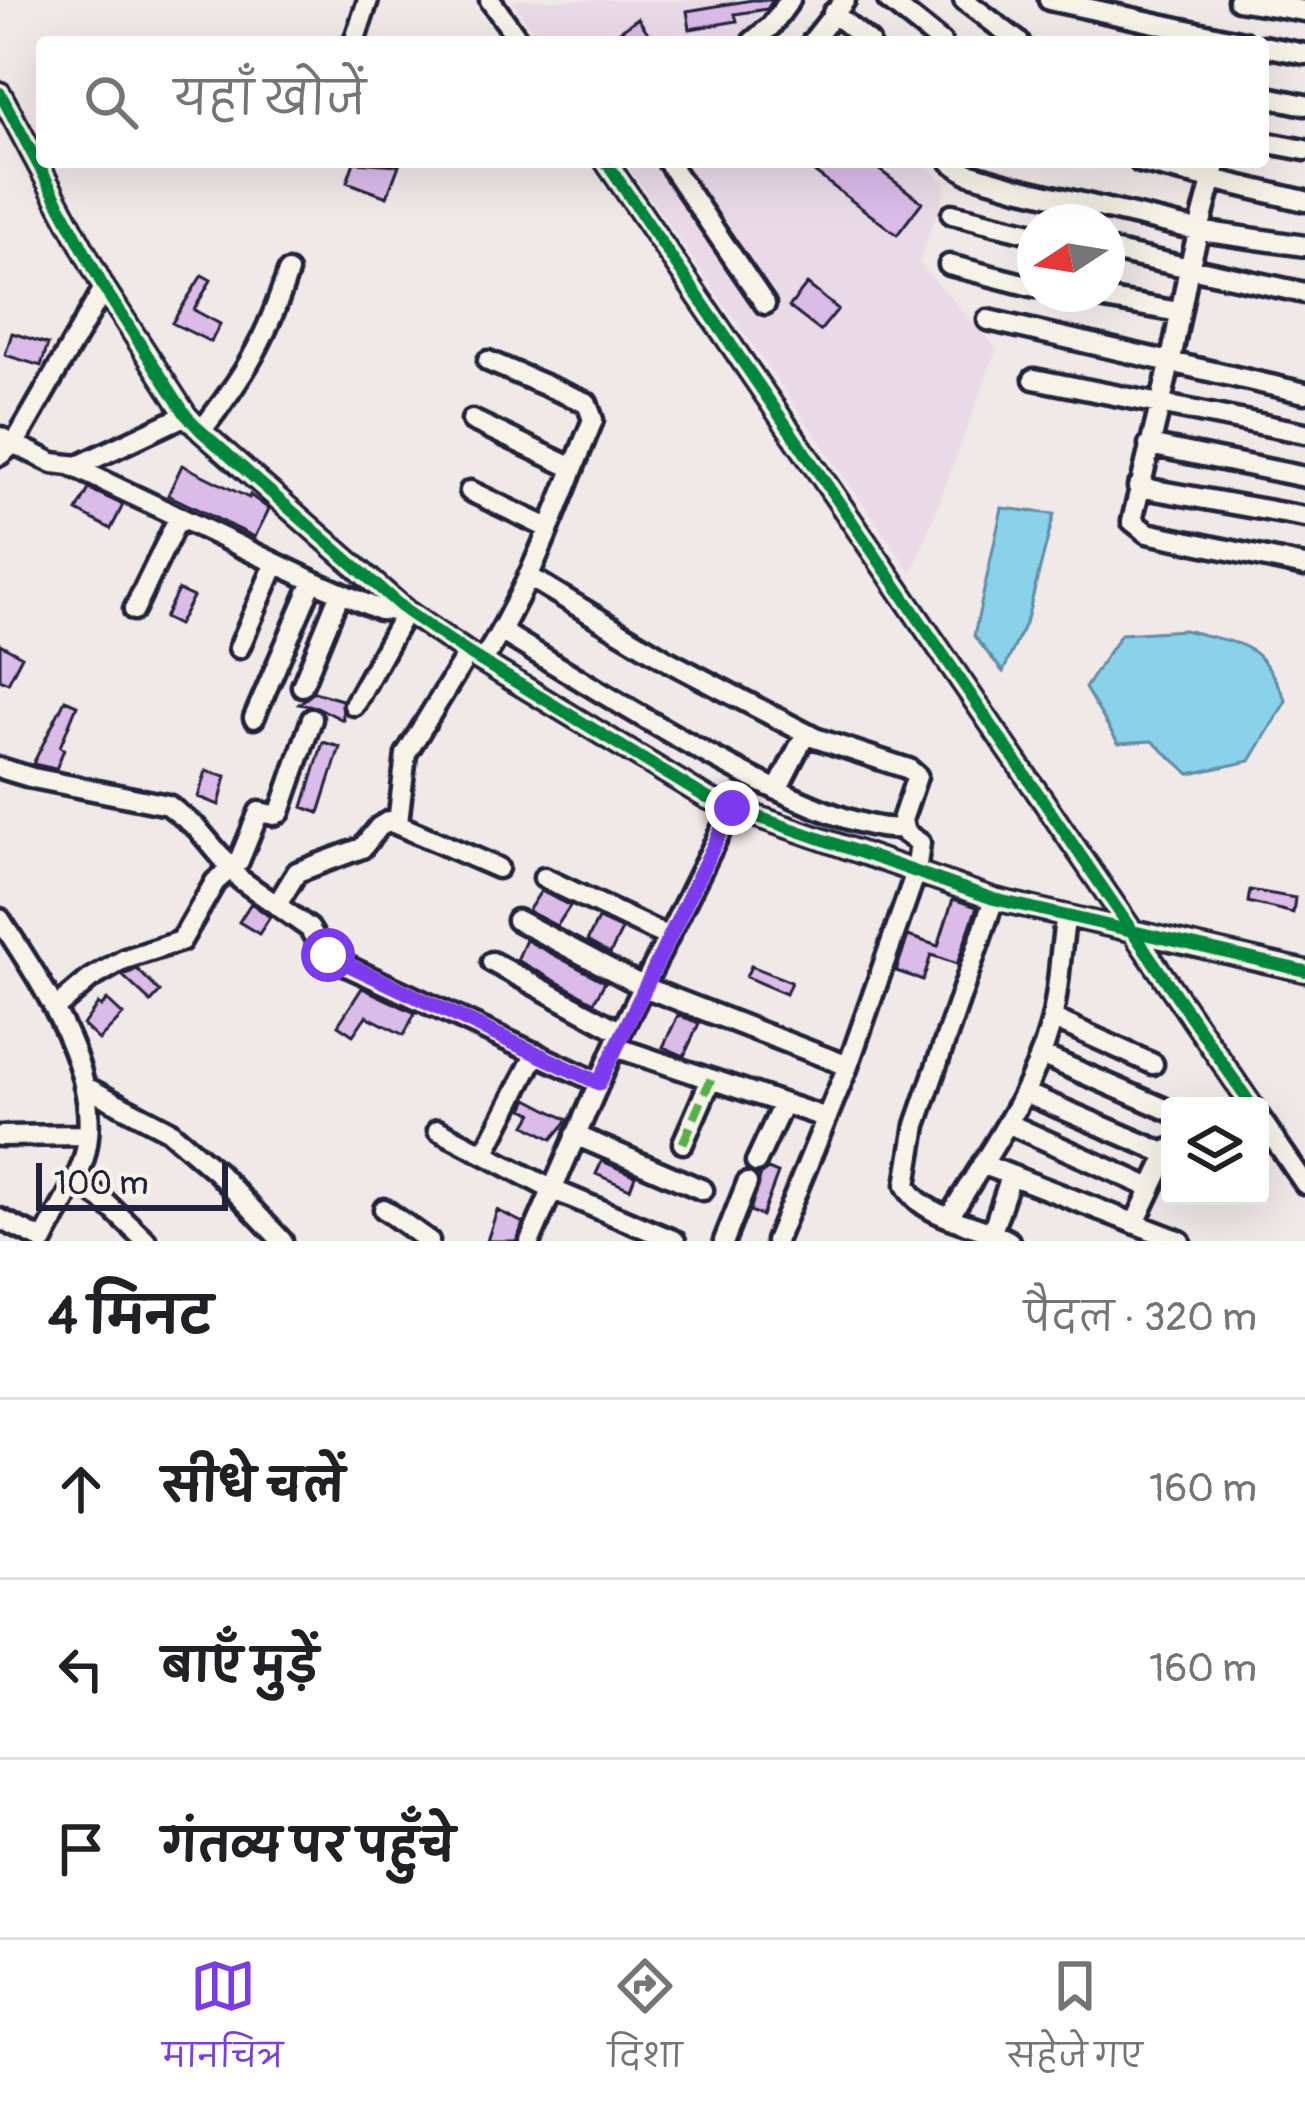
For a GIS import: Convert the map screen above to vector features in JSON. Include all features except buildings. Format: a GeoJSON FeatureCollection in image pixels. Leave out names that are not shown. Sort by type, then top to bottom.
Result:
{"type":"FeatureCollection","features":[{"type":"Feature","properties":{"kind":"street"},"geometry":{"type":"LineString","coordinates":[[356,36],[368,0]]}},
{"type":"Feature","properties":{"kind":"street"},"geometry":{"type":"LineString","coordinates":[[490,0],[516,36]]}},
{"type":"Feature","properties":{"kind":"street"},"geometry":{"type":"LineString","coordinates":[[759,36],[790,0]]}},
{"type":"Feature","properties":{"kind":"street"},"geometry":{"type":"LineString","coordinates":[[888,0],[933,36]]}},
{"type":"Feature","properties":{"kind":"street"},"geometry":{"type":"LineString","coordinates":[[964,0],[1011,36]]}},
{"type":"Feature","properties":{"kind":"street"},"geometry":{"type":"LineString","coordinates":[[1050,0],[1214,36]]}},
{"type":"Feature","properties":{"kind":"street"},"geometry":{"type":"LineString","coordinates":[[1242,36],[1245,1],[1305,10]]}},
{"type":"Feature","properties":{"kind":"street"},"geometry":{"type":"LineString","coordinates":[[816,36],[839,6],[864,36]]}},
{"type":"Feature","properties":{"kind":"street"},"geometry":{"type":"LineString","coordinates":[[1269,47],[1305,54]]}},
{"type":"Feature","properties":{"kind":"street"},"geometry":{"type":"LineString","coordinates":[[0,93],[36,160]]}},
{"type":"Feature","properties":{"kind":"street"},"geometry":{"type":"LineString","coordinates":[[1269,97],[1305,106]]}},
{"type":"Feature","properties":{"kind":"street"},"geometry":{"type":"LineString","coordinates":[[1269,143],[1305,150]]}},
{"type":"Feature","properties":{"kind":"street"},"geometry":{"type":"LineString","coordinates":[[40,168],[104,288],[186,415],[406,611],[475,658],[707,798],[732,808],[994,898],[1305,971]]}},
{"type":"Feature","properties":{"kind":"street"},"geometry":{"type":"LineString","coordinates":[[610,168],[1246,1097]]}},
{"type":"Feature","properties":{"kind":"street"},"geometry":{"type":"LineString","coordinates":[[672,168],[765,304]]}},
{"type":"Feature","properties":{"kind":"street"},"geometry":{"type":"LineString","coordinates":[[960,168],[1018,188],[1201,231],[1305,246]]}},
{"type":"Feature","properties":{"kind":"street"},"geometry":{"type":"LineString","coordinates":[[1185,168],[1215,172],[1305,201]]}},
{"type":"Feature","properties":{"kind":"street"},"geometry":{"type":"LineString","coordinates":[[1215,172],[1131,515],[1142,531],[1305,566]]}},
{"type":"Feature","properties":{"kind":"street"},"geometry":{"type":"LineString","coordinates":[[952,214],[1017,230]]}},
{"type":"Feature","properties":{"kind":"street"},"geometry":{"type":"LineString","coordinates":[[1125,254],[1305,293]]}},
{"type":"Feature","properties":{"kind":"street"},"geometry":{"type":"LineString","coordinates":[[949,265],[1017,282]]}},
{"type":"Feature","properties":{"kind":"street"},"geometry":{"type":"LineString","coordinates":[[201,431],[242,379],[267,334],[288,272]]}},
{"type":"Feature","properties":{"kind":"street"},"geometry":{"type":"LineString","coordinates":[[104,288],[5,445],[72,466],[380,610],[406,611]]}},
{"type":"Feature","properties":{"kind":"street"},"geometry":{"type":"LineString","coordinates":[[1125,303],[1179,312]]}},
{"type":"Feature","properties":{"kind":"street"},"geometry":{"type":"LineString","coordinates":[[988,320],[1305,394]]}},
{"type":"Feature","properties":{"kind":"street"},"geometry":{"type":"LineString","coordinates":[[398,823],[406,754],[475,658],[502,632],[593,420],[591,407],[488,361]]}},
{"type":"Feature","properties":{"kind":"street"},"geometry":{"type":"LineString","coordinates":[[1034,379],[1305,433]]}},
{"type":"Feature","properties":{"kind":"street"},"geometry":{"type":"LineString","coordinates":[[72,466],[186,415]]}},
{"type":"Feature","properties":{"kind":"street"},"geometry":{"type":"LineString","coordinates":[[472,420],[573,468]]}},
{"type":"Feature","properties":{"kind":"street"},"geometry":{"type":"LineString","coordinates":[[1149,445],[1305,477]]}},
{"type":"Feature","properties":{"kind":"street"},"geometry":{"type":"LineString","coordinates":[[1138,487],[1305,517]]}},
{"type":"Feature","properties":{"kind":"street"},"geometry":{"type":"LineString","coordinates":[[470,491],[548,528]]}},
{"type":"Feature","properties":{"kind":"street"},"geometry":{"type":"LineString","coordinates":[[134,610],[179,517]]}},
{"type":"Feature","properties":{"kind":"street"},"geometry":{"type":"LineString","coordinates":[[238,648],[275,564]]}},
{"type":"Feature","properties":{"kind":"street"},"geometry":{"type":"LineString","coordinates":[[528,576],[670,662],[806,733],[914,772],[917,781],[902,827]]}},
{"type":"Feature","properties":{"kind":"street"},"geometry":{"type":"LineString","coordinates":[[254,718],[313,581]]}},
{"type":"Feature","properties":{"kind":"street"},"geometry":{"type":"LineString","coordinates":[[302,686],[340,592]]}},
{"type":"Feature","properties":{"kind":"street"},"geometry":{"type":"LineString","coordinates":[[354,705],[406,611]]}},
{"type":"Feature","properties":{"kind":"street"},"geometry":{"type":"LineString","coordinates":[[502,632],[777,790],[878,828],[902,827],[920,843],[916,872],[848,1066],[776,1241]]}},
{"type":"Feature","properties":{"kind":"street"},"geometry":{"type":"LineString","coordinates":[[56,1008],[90,979],[125,959],[181,941],[215,882],[232,868],[248,844],[259,812],[280,812],[312,719]]}},
{"type":"Feature","properties":{"kind":"street"},"geometry":{"type":"LineString","coordinates":[[777,790],[806,733]]}},
{"type":"Feature","properties":{"kind":"street"},"geometry":{"type":"LineString","coordinates":[[0,767],[168,805],[197,828],[250,886],[309,928],[323,951],[336,961],[599,1083]]}},
{"type":"Feature","properties":{"kind":"street"},"geometry":{"type":"LineString","coordinates":[[530,1241],[618,1040],[732,808]]}},
{"type":"Feature","properties":{"kind":"street"},"geometry":{"type":"LineString","coordinates":[[278,903],[302,868],[352,854],[384,823],[398,823],[498,868]]}},
{"type":"Feature","properties":{"kind":"street"},"geometry":{"type":"LineString","coordinates":[[544,878],[668,937]]}},
{"type":"Feature","properties":{"kind":"street"},"geometry":{"type":"LineString","coordinates":[[994,898],[916,1124],[906,1172],[910,1194],[932,1210],[997,1238],[1011,1175]]}},
{"type":"Feature","properties":{"kind":"street"},"geometry":{"type":"LineString","coordinates":[[950,1216],[1007,1124],[1041,1055],[1052,1018],[1066,916]]}},
{"type":"Feature","properties":{"kind":"street"},"geometry":{"type":"LineString","coordinates":[[0,919],[56,1008],[84,1086],[88,1135],[83,1162],[43,1241],[0,1219]]}},
{"type":"Feature","properties":{"kind":"street"},"geometry":{"type":"LineString","coordinates":[[517,920],[644,987],[848,1066]]}},
{"type":"Feature","properties":{"kind":"street"},"geometry":{"type":"LineString","coordinates":[[492,962],[618,1040],[711,1079],[827,1118]]}},
{"type":"Feature","properties":{"kind":"street"},"geometry":{"type":"LineString","coordinates":[[1052,1018],[1153,1064]]}},
{"type":"Feature","properties":{"kind":"street"},"geometry":{"type":"LineString","coordinates":[[484,1154],[536,1054]]}},
{"type":"Feature","properties":{"kind":"street"},"geometry":{"type":"LineString","coordinates":[[1041,1055],[1161,1107]]}},
{"type":"Feature","properties":{"kind":"street"},"geometry":{"type":"LineString","coordinates":[[683,1143],[711,1079]]}},
{"type":"Feature","properties":{"kind":"street"},"geometry":{"type":"LineString","coordinates":[[84,1086],[168,1130],[217,1172],[282,1241]]}},
{"type":"Feature","properties":{"kind":"street"},"geometry":{"type":"LineString","coordinates":[[1024,1093],[1161,1149]]}},
{"type":"Feature","properties":{"kind":"street"},"geometry":{"type":"LineString","coordinates":[[756,1162],[783,1104]]}},
{"type":"Feature","properties":{"kind":"street"},"geometry":{"type":"LineString","coordinates":[[1007,1124],[1151,1188]]}},
{"type":"Feature","properties":{"kind":"street"},"geometry":{"type":"LineString","coordinates":[[439,1130],[551,1189],[675,1241]]}},
{"type":"Feature","properties":{"kind":"street"},"geometry":{"type":"LineString","coordinates":[[1269,1131],[1305,1184]]}},
{"type":"Feature","properties":{"kind":"street"},"geometry":{"type":"LineString","coordinates":[[0,1136],[88,1135]]}},
{"type":"Feature","properties":{"kind":"street"},"geometry":{"type":"LineString","coordinates":[[575,1135],[703,1190]]}},
{"type":"Feature","properties":{"kind":"street"},"geometry":{"type":"LineString","coordinates":[[982,1165],[1173,1240]]}},
{"type":"Feature","properties":{"kind":"street"},"geometry":{"type":"LineString","coordinates":[[1135,1223],[1161,1168]]}},
{"type":"Feature","properties":{"kind":"street"},"geometry":{"type":"LineString","coordinates":[[74,1180],[102,1199],[146,1241]]}},
{"type":"Feature","properties":{"kind":"street"},"geometry":{"type":"LineString","coordinates":[[724,1241],[747,1183]]}},
{"type":"Feature","properties":{"kind":"street"},"geometry":{"type":"LineString","coordinates":[[384,1210],[429,1241]]}},
{"type":"Feature","properties":{"kind":"shaded area"},"geometry":{"type":"Polygon","coordinates":[[[512,0],[771,0],[752,25],[765,36],[537,36],[512,0]]]}},
{"type":"Feature","properties":{"kind":"shaded area"},"geometry":{"type":"Polygon","coordinates":[[[629,168],[927,168],[947,184],[919,263],[997,349],[912,574],[629,168]]]}},
{"type":"Feature","properties":{"kind":"water"},"geometry":{"type":"Polygon","coordinates":[[[1002,508],[1054,514],[1027,619],[1003,672],[974,636],[1002,508]]]}},
{"type":"Feature","properties":{"kind":"water"},"geometry":{"type":"Polygon","coordinates":[[[1184,630],[1248,649],[1276,681],[1286,701],[1250,761],[1190,774],[1152,741],[1118,743],[1085,688],[1121,634],[1184,630]]]}},
{"type":"Feature","properties":{"kind":"marked path"},"geometry":{"type":"LineString","coordinates":[[683,1143],[711,1079]]}},
{"type":"Feature","properties":{"kind":"cycle path"},"geometry":{"type":"LineString","coordinates":[[0,93],[36,160]]}},
{"type":"Feature","properties":{"kind":"cycle path"},"geometry":{"type":"LineString","coordinates":[[40,168],[104,288],[186,415],[406,611],[468,653],[707,798],[732,808],[994,899],[1305,971]]}},
{"type":"Feature","properties":{"kind":"cycle path"},"geometry":{"type":"LineString","coordinates":[[610,168],[1246,1097]]}},
{"type":"Feature","properties":{"kind":"route"},"geometry":{"type":"LineString","coordinates":[[328,955],[599,1083],[732,808]]}}]}
